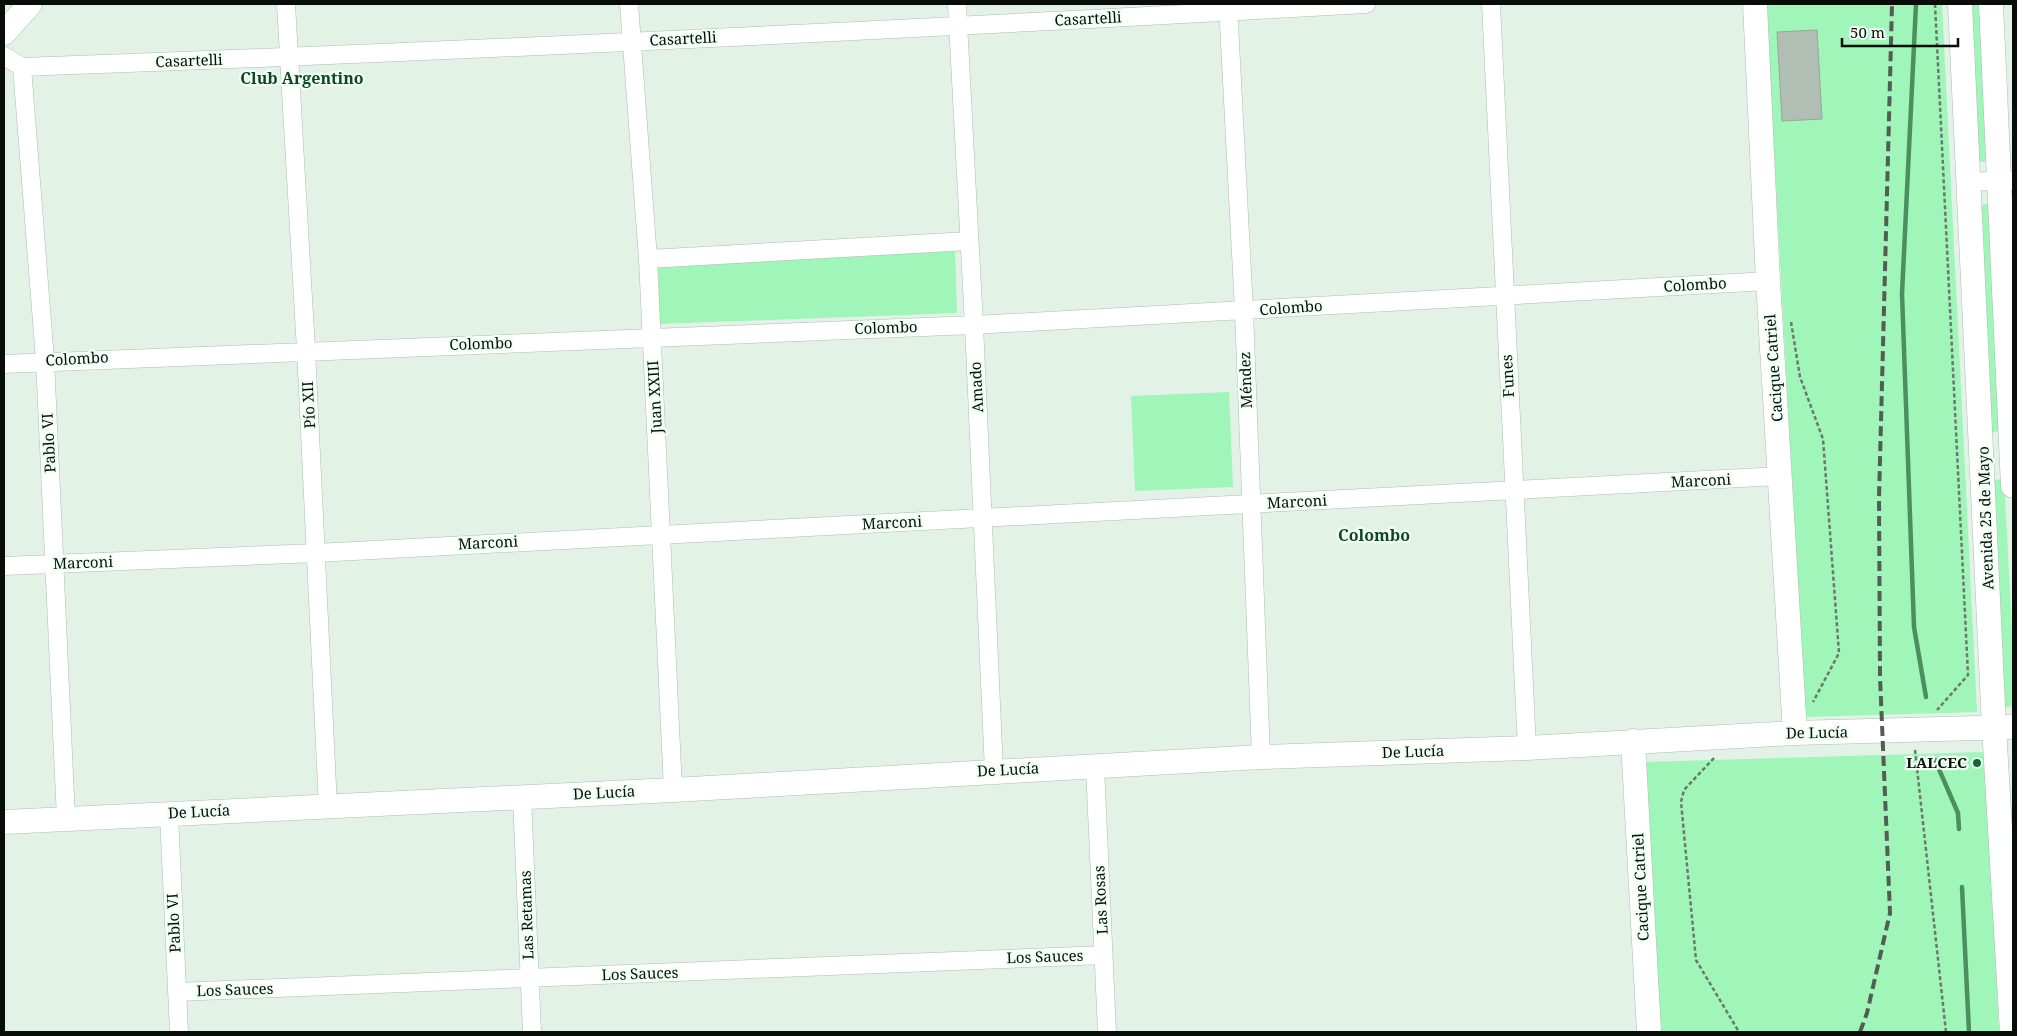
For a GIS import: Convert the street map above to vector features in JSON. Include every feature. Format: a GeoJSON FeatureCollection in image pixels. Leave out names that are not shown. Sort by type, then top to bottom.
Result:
{"type":"FeatureCollection","features":[{"type":"Feature","properties":{"kind":"street"},"geometry":{"type":"LineString","coordinates":[[4,33],[30,4]]}},
{"type":"Feature","properties":{"kind":"street","name":"Pío XII"},"geometry":{"type":"LineString","coordinates":[[286,4],[306,350],[328,807]]}},
{"type":"Feature","properties":{"kind":"street","name":"Juan XXIII"},"geometry":{"type":"LineString","coordinates":[[629,4],[648,259],[673,790]]}},
{"type":"Feature","properties":{"kind":"street","name":"Amado"},"geometry":{"type":"LineString","coordinates":[[956,4],[974,325],[994,771]]}},
{"type":"Feature","properties":{"kind":"street","name":"Casartelli"},"geometry":{"type":"LineString","coordinates":[[22,68],[288,58],[958,27],[1228,8],[1366,4]]}},
{"type":"Feature","properties":{"kind":"street","name":"Funes"},"geometry":{"type":"LineString","coordinates":[[1491,4],[1527,748]]}},
{"type":"Feature","properties":{"kind":"street","name":"Cacique Catriel"},"geometry":{"type":"LineString","coordinates":[[1755,4],[1768,281],[1795,733]]}},
{"type":"Feature","properties":{"kind":"street","name":"Avenida 25 de Mayo"},"geometry":{"type":"LineString","coordinates":[[1960,4],[1984,466],[2004,727],[2012,1032]]}},
{"type":"Feature","properties":{"kind":"street","name":"Avenida 25 de Mayo"},"geometry":{"type":"LineString","coordinates":[[1991,4],[2006,181],[2013,471]]}},
{"type":"Feature","properties":{"kind":"street","name":"Méndez"},"geometry":{"type":"LineString","coordinates":[[1228,8],[1244,311],[1261,757]]}},
{"type":"Feature","properties":{"kind":"street"},"geometry":{"type":"LineString","coordinates":[[4,56],[22,68]]}},
{"type":"Feature","properties":{"kind":"street","name":"Pablo VI"},"geometry":{"type":"LineString","coordinates":[[22,68],[45,360],[66,819]]}},
{"type":"Feature","properties":{"kind":"street"},"geometry":{"type":"LineString","coordinates":[[1969,182],[2006,181]]}},
{"type":"Feature","properties":{"kind":"street"},"geometry":{"type":"LineString","coordinates":[[648,259],[969,241]]}},
{"type":"Feature","properties":{"kind":"street","name":"Colombo"},"geometry":{"type":"LineString","coordinates":[[4,364],[45,360],[974,325],[1768,281]]}},
{"type":"Feature","properties":{"kind":"street"},"geometry":{"type":"LineString","coordinates":[[1984,466],[2013,471]]}},
{"type":"Feature","properties":{"kind":"street","name":"Marconi"},"geometry":{"type":"LineString","coordinates":[[4,566],[316,553],[1514,492],[1781,476]]}},
{"type":"Feature","properties":{"kind":"street","name":"De Lucía"},"geometry":{"type":"LineString","coordinates":[[4,822],[673,790],[1261,757],[1527,748],[1795,733],[2004,727]]}},
{"type":"Feature","properties":{"kind":"street","name":"Cacique Catriel"},"geometry":{"type":"LineString","coordinates":[[1633,742],[1649,1032]]}},
{"type":"Feature","properties":{"kind":"street","name":"Las Rosas"},"geometry":{"type":"LineString","coordinates":[[1094,767],[1107,1032]]}},
{"type":"Feature","properties":{"kind":"street","name":"Las Retamas"},"geometry":{"type":"LineString","coordinates":[[522,797],[532,1032]]}},
{"type":"Feature","properties":{"kind":"street","name":"Pablo VI"},"geometry":{"type":"LineString","coordinates":[[169,814],[179,1032]]}},
{"type":"Feature","properties":{"kind":"street","name":"Los Sauces"},"geometry":{"type":"LineString","coordinates":[[177,992],[1103,955]]}},
{"type":"Feature","properties":{"kind":"path"},"geometry":{"type":"LineString","coordinates":[[1935,4],[1968,675],[1918,730],[1914,742],[1946,1032]]}},
{"type":"Feature","properties":{"kind":"path"},"geometry":{"type":"LineString","coordinates":[[1790,315],[1800,377],[1823,439],[1839,653],[1810,708]]}},
{"type":"Feature","properties":{"kind":"path"},"geometry":{"type":"LineString","coordinates":[[1734,737],[1684,790],[1681,802],[1696,960],[1739,1032]]}},
{"type":"Feature","properties":{"kind":"green space"},"geometry":{"type":"Polygon","coordinates":[[[1766,4],[1942,4],[1977,712],[1805,717],[1766,4]]]}},
{"type":"Feature","properties":{"kind":"green space"},"geometry":{"type":"Polygon","coordinates":[[[1969,4],[1981,4],[1990,161],[1978,162],[1969,4]]]}},
{"type":"Feature","properties":{"kind":"green space"},"geometry":{"type":"Polygon","coordinates":[[[1991,204],[2003,431],[1991,432],[1979,205],[1991,204]]]}},
{"type":"Feature","properties":{"kind":"green space"},"geometry":{"type":"Polygon","coordinates":[[[955,251],[957,313],[659,324],[658,262],[955,251]]]}},
{"type":"Feature","properties":{"kind":"green space"},"geometry":{"type":"Polygon","coordinates":[[[1229,392],[1233,487],[1135,491],[1131,396],[1229,392]]]}},
{"type":"Feature","properties":{"kind":"green space"},"geometry":{"type":"Polygon","coordinates":[[[2004,479],[2013,648],[2013,706],[2005,707],[1992,480],[2004,479]]]}},
{"type":"Feature","properties":{"kind":"green space"},"geometry":{"type":"Polygon","coordinates":[[[1986,752],[1999,1032],[1659,1032],[1646,762],[1986,752]]]}},
{"type":"Feature","properties":{"kind":"building"},"geometry":{"type":"Polygon","coordinates":[[[1817,30],[1822,119],[1782,121],[1777,32],[1817,30]]]}},
{"type":"Feature","properties":{"kind":"waterway"},"geometry":{"type":"LineString","coordinates":[[1916,4],[1902,294],[1914,627],[1926,697]]}},
{"type":"Feature","properties":{"kind":"waterway"},"geometry":{"type":"LineString","coordinates":[[1935,760],[1958,813],[1959,829]]}},
{"type":"Feature","properties":{"kind":"waterway"},"geometry":{"type":"LineString","coordinates":[[1962,887],[1969,1032]]}},
{"type":"Feature","properties":{"kind":"railway"},"geometry":{"type":"LineString","coordinates":[[1860,1032],[1867,1013],[1890,913],[1880,677],[1879,498],[1892,4]]}},
{"type":"Feature","properties":{"kind":"place","name":"LALCEC"},"geometry":{"type":"Point","coordinates":[1977,763]}},
{"type":"Feature","properties":{"kind":"district","name":"Club Argentino"},"geometry":{"type":"Point","coordinates":[302,78]}},
{"type":"Feature","properties":{"kind":"district","name":"Colombo"},"geometry":{"type":"Point","coordinates":[1374,535]}}]}
